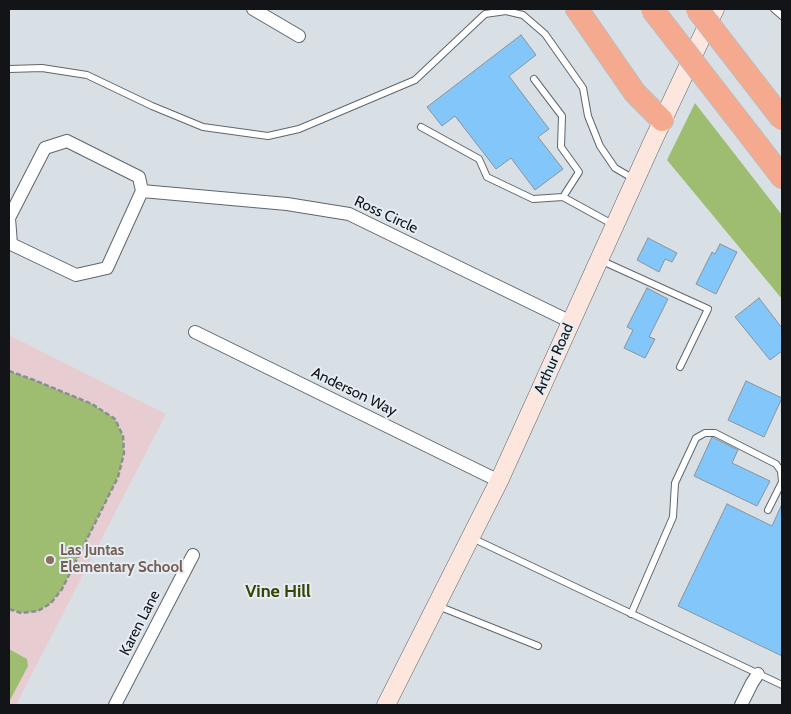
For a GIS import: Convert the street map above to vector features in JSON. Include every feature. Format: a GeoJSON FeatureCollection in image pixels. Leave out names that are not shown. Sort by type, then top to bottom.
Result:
{"type":"FeatureCollection","features":[{"type":"Feature","properties":{"kind":"highway"},"geometry":{"type":"LineString","coordinates":[[577,9],[635,93],[662,120]]}},
{"type":"Feature","properties":{"kind":"highway"},"geometry":{"type":"LineString","coordinates":[[652,9],[782,177]]}},
{"type":"Feature","properties":{"kind":"highway"},"geometry":{"type":"LineString","coordinates":[[697,9],[782,119]]}},
{"type":"Feature","properties":{"kind":"main road","name":"Arthur Road"},"geometry":{"type":"LineString","coordinates":[[386,705],[499,481],[714,9]]}},
{"type":"Feature","properties":{"kind":"street"},"geometry":{"type":"LineString","coordinates":[[253,9],[300,36]]}},
{"type":"Feature","properties":{"kind":"street"},"geometry":{"type":"LineString","coordinates":[[67,141],[139,176],[142,191],[107,268],[76,276],[11,244],[9,218],[44,148],[67,141]]}},
{"type":"Feature","properties":{"kind":"street","name":"Ross Circle"},"geometry":{"type":"LineString","coordinates":[[142,191],[287,204],[349,214],[571,322]]}},
{"type":"Feature","properties":{"kind":"street","name":"Anderson Way"},"geometry":{"type":"LineString","coordinates":[[195,332],[499,481]]}},
{"type":"Feature","properties":{"kind":"street","name":"Karen Lane"},"geometry":{"type":"LineString","coordinates":[[115,705],[193,556]]}},
{"type":"Feature","properties":{"kind":"street"},"geometry":{"type":"LineString","coordinates":[[741,705],[758,674]]}},
{"type":"Feature","properties":{"kind":"lane"},"geometry":{"type":"LineString","coordinates":[[774,9],[782,16]]}},
{"type":"Feature","properties":{"kind":"lane"},"geometry":{"type":"LineString","coordinates":[[9,69],[42,68],[87,75],[152,106],[203,127],[268,136],[299,129],[415,80],[485,14],[506,11],[523,15],[545,34],[583,88],[588,116],[600,146],[615,168],[635,180]]}},
{"type":"Feature","properties":{"kind":"lane"},"geometry":{"type":"LineString","coordinates":[[534,80],[562,116],[561,147],[579,172],[563,197]]}},
{"type":"Feature","properties":{"kind":"lane"},"geometry":{"type":"LineString","coordinates":[[421,127],[479,160],[487,177],[533,199],[563,197],[615,225]]}},
{"type":"Feature","properties":{"kind":"lane"},"geometry":{"type":"LineString","coordinates":[[599,260],[708,309],[680,367]]}},
{"type":"Feature","properties":{"kind":"lane"},"geometry":{"type":"LineString","coordinates":[[631,614],[673,517],[675,484],[696,438],[705,433],[715,433],[776,464],[782,471],[782,482],[768,510]]}},
{"type":"Feature","properties":{"kind":"lane"},"geometry":{"type":"LineString","coordinates":[[471,537],[782,685]]}},
{"type":"Feature","properties":{"kind":"lane"},"geometry":{"type":"LineString","coordinates":[[437,606],[538,646]]}},
{"type":"Feature","properties":{"kind":"path"},"geometry":{"type":"LineString","coordinates":[[9,371],[92,404],[115,419],[123,436],[124,453],[118,477],[62,589],[51,603],[38,611],[21,613],[9,609]]}},
{"type":"Feature","properties":{"kind":"shaded area","name":"Las Juntas Elementary School"},"geometry":{"type":"Polygon","coordinates":[[[9,335],[166,414],[16,705],[9,705],[9,335]]]}},
{"type":"Feature","properties":{"kind":"green space"},"geometry":{"type":"Polygon","coordinates":[[[695,103],[782,215],[782,299],[667,160],[695,103]]]}},
{"type":"Feature","properties":{"kind":"green space","name":"Las Juntas Elementary School"},"geometry":{"type":"Polygon","coordinates":[[[9,371],[92,404],[115,419],[123,436],[124,453],[118,477],[62,589],[51,603],[38,611],[21,613],[9,609],[9,371]]]}},
{"type":"Feature","properties":{"kind":"green space"},"geometry":{"type":"Polygon","coordinates":[[[9,649],[27,659],[28,666],[9,702],[9,649]]]}},
{"type":"Feature","properties":{"kind":"building"},"geometry":{"type":"Polygon","coordinates":[[[521,35],[536,55],[509,76],[549,129],[538,137],[563,169],[535,190],[511,158],[496,169],[455,116],[442,126],[427,107],[521,35]]]}},
{"type":"Feature","properties":{"kind":"building"},"geometry":{"type":"Polygon","coordinates":[[[648,238],[677,253],[672,262],[665,259],[659,272],[637,260],[648,238]]]}},
{"type":"Feature","properties":{"kind":"building"},"geometry":{"type":"Polygon","coordinates":[[[720,244],[737,252],[716,294],[696,284],[712,252],[715,254],[720,244]]]}},
{"type":"Feature","properties":{"kind":"building"},"geometry":{"type":"Polygon","coordinates":[[[647,288],[668,299],[649,337],[655,339],[645,358],[624,348],[633,330],[627,327],[647,288]]]}},
{"type":"Feature","properties":{"kind":"building"},"geometry":{"type":"Polygon","coordinates":[[[759,298],[782,328],[782,351],[770,360],[735,317],[759,298]]]}},
{"type":"Feature","properties":{"kind":"building"},"geometry":{"type":"Polygon","coordinates":[[[746,381],[782,398],[764,437],[728,420],[746,381]]]}},
{"type":"Feature","properties":{"kind":"building"},"geometry":{"type":"Polygon","coordinates":[[[712,437],[738,450],[732,463],[770,481],[757,506],[694,476],[712,437]]]}},
{"type":"Feature","properties":{"kind":"building"},"geometry":{"type":"Polygon","coordinates":[[[727,504],[772,526],[782,504],[782,656],[678,606],[727,504]]]}},
{"type":"Feature","properties":{"kind":"place","name":"Las Juntas Elementary School"},"geometry":{"type":"Point","coordinates":[50,560]}},
{"type":"Feature","properties":{"kind":"district","name":"Vine Hill"},"geometry":{"type":"Point","coordinates":[278,592]}}]}
